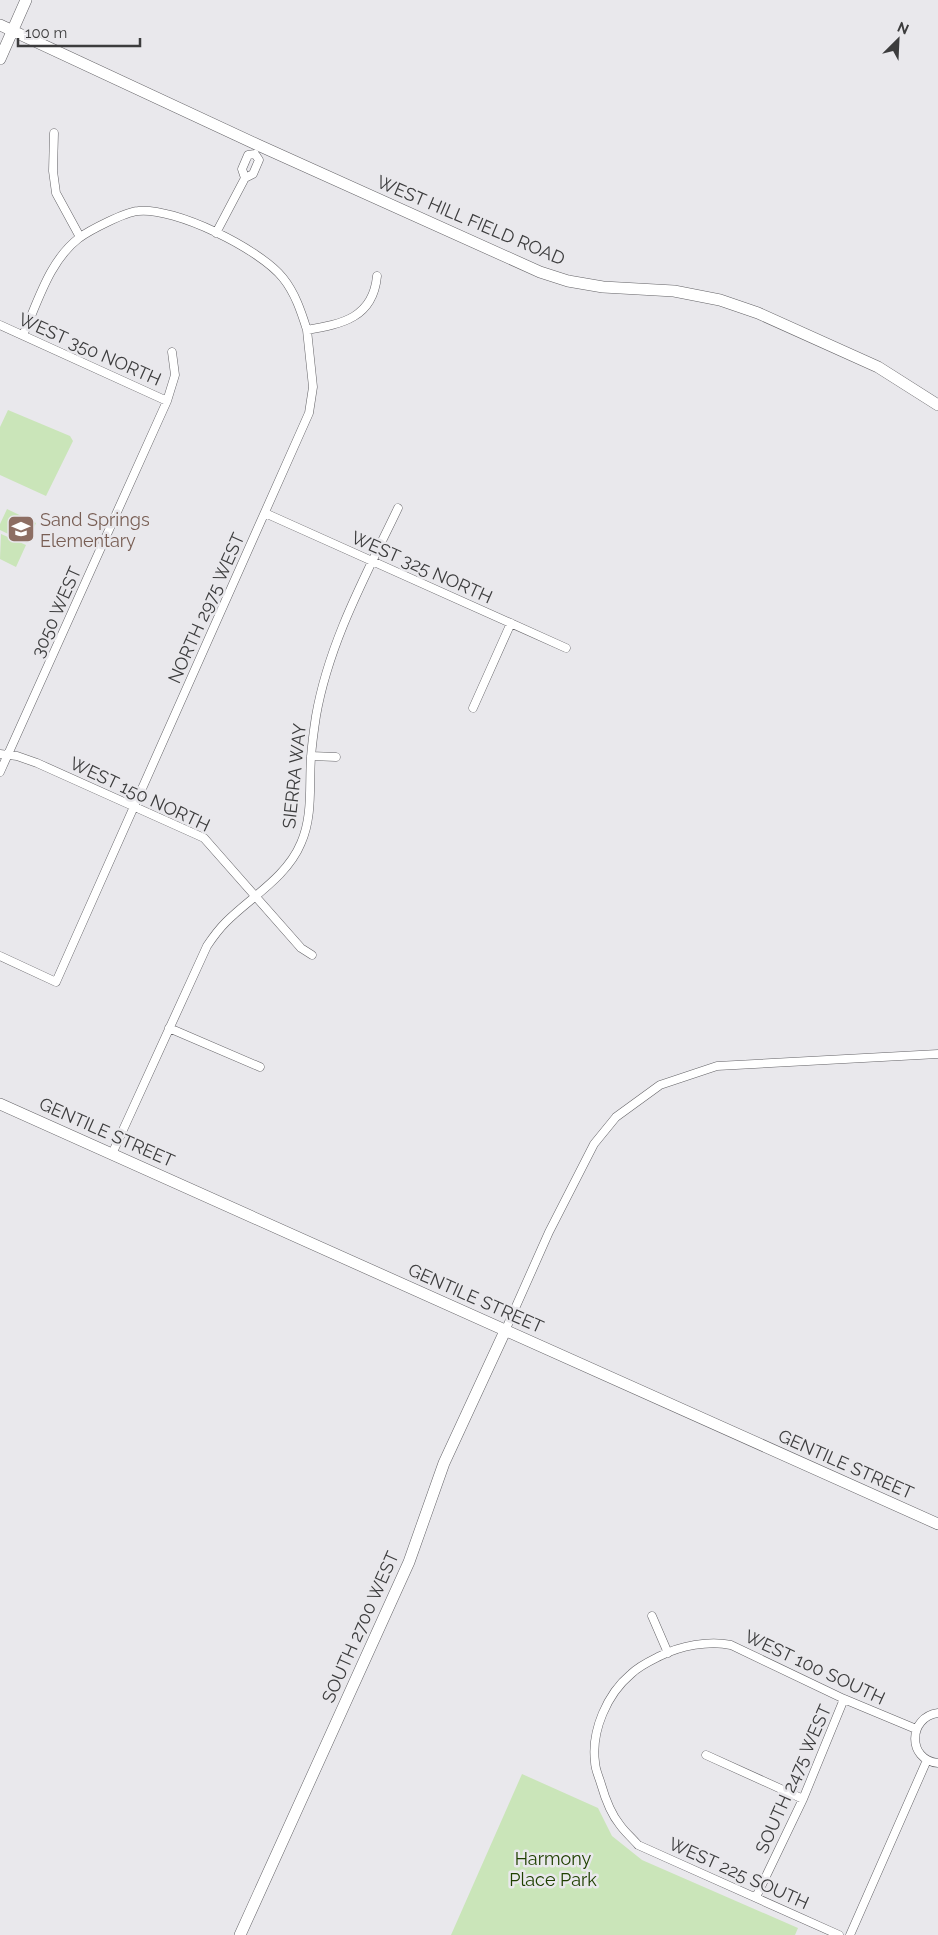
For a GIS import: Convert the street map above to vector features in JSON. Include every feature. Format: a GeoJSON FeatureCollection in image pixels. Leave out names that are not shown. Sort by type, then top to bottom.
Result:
{"type":"FeatureCollection","features":[{"type":"Feature","properties":{"kind":"main road"},"geometry":{"type":"LineString","coordinates":[[0,59],[26,0]]}},
{"type":"Feature","properties":{"kind":"main road","name":"WEST HILL FIELD ROAD"},"geometry":{"type":"LineString","coordinates":[[0,24],[256,150],[540,272],[568,281],[603,287],[674,291],[720,300],[758,313],[878,367],[938,404]]}},
{"type":"Feature","properties":{"kind":"main road","name":"GENTILE STREET"},"geometry":{"type":"LineString","coordinates":[[0,1104],[938,1524]]}},
{"type":"Feature","properties":{"kind":"main road","name":"SOUTH 2700 WEST"},"geometry":{"type":"LineString","coordinates":[[240,1935],[409,1562],[444,1463],[505,1331]]}},
{"type":"Feature","properties":{"kind":"street"},"geometry":{"type":"LineString","coordinates":[[23,335],[53,267],[64,252],[80,237],[56,193],[53,171],[54,133]]}},
{"type":"Feature","properties":{"kind":"street"},"geometry":{"type":"LineString","coordinates":[[216,233],[245,178],[253,174],[259,160],[256,150],[248,155],[242,169],[245,178]]}},
{"type":"Feature","properties":{"kind":"street","name":"NORTH 2975 WEST"},"geometry":{"type":"LineString","coordinates":[[0,956],[56,982],[309,413],[313,387],[307,330],[292,291],[267,261],[216,233],[174,215],[158,212],[138,211],[124,214],[80,237]]}},
{"type":"Feature","properties":{"kind":"street"},"geometry":{"type":"LineString","coordinates":[[307,330],[340,323],[358,315],[369,304],[376,291],[377,276]]}},
{"type":"Feature","properties":{"kind":"street","name":"WEST 350 NORTH"},"geometry":{"type":"LineString","coordinates":[[0,325],[168,401]]}},
{"type":"Feature","properties":{"kind":"street","name":"3050 WEST"},"geometry":{"type":"LineString","coordinates":[[0,772],[4,754],[168,401],[175,375],[172,352]]}},
{"type":"Feature","properties":{"kind":"street","name":"SIERRA WAY"},"geometry":{"type":"LineString","coordinates":[[112,1154],[207,946],[226,922],[280,874],[294,858],[301,843],[309,814],[311,756],[316,716],[332,653],[372,561],[398,508]]}},
{"type":"Feature","properties":{"kind":"street","name":"WEST 325 NORTH"},"geometry":{"type":"LineString","coordinates":[[265,513],[566,648]]}},
{"type":"Feature","properties":{"kind":"street"},"geometry":{"type":"LineString","coordinates":[[473,708],[510,623]]}},
{"type":"Feature","properties":{"kind":"street","name":"WEST 150 NORTH"},"geometry":{"type":"LineString","coordinates":[[4,754],[18,756],[37,763],[204,838],[301,948],[312,955]]}},
{"type":"Feature","properties":{"kind":"street"},"geometry":{"type":"LineString","coordinates":[[311,756],[336,757]]}},
{"type":"Feature","properties":{"kind":"street"},"geometry":{"type":"LineString","coordinates":[[169,1028],[260,1067]]}},
{"type":"Feature","properties":{"kind":"street"},"geometry":{"type":"LineString","coordinates":[[505,1331],[549,1232],[594,1144],[616,1117],[660,1085],[717,1066],[938,1054]]}},
{"type":"Feature","properties":{"kind":"street"},"geometry":{"type":"LineString","coordinates":[[652,1616],[668,1653]]}},
{"type":"Feature","properties":{"kind":"street","name":"WEST 100 SOUTH"},"geometry":{"type":"LineString","coordinates":[[668,1653],[699,1645],[731,1645],[844,1699],[916,1729]]}},
{"type":"Feature","properties":{"kind":"street","name":"WEST 225 SOUTH"},"geometry":{"type":"LineString","coordinates":[[668,1653],[632,1672],[620,1684],[601,1717],[595,1740],[595,1764],[613,1815],[638,1845],[839,1935]]}},
{"type":"Feature","properties":{"kind":"street","name":"SOUTH 2475 WEST"},"geometry":{"type":"LineString","coordinates":[[756,1897],[803,1799],[844,1699]]}},
{"type":"Feature","properties":{"kind":"street"},"geometry":{"type":"LineString","coordinates":[[938,1713],[927,1716],[916,1729],[915,1743],[917,1750],[927,1760],[938,1763]]}},
{"type":"Feature","properties":{"kind":"street"},"geometry":{"type":"LineString","coordinates":[[706,1755],[803,1799]]}},
{"type":"Feature","properties":{"kind":"street"},"geometry":{"type":"LineString","coordinates":[[850,1935],[927,1760]]}},
{"type":"Feature","properties":{"kind":"green space"},"geometry":{"type":"Polygon","coordinates":[[[8,410],[70,436],[73,441],[46,496],[0,475],[0,427],[8,410]]]}},
{"type":"Feature","properties":{"kind":"green space"},"geometry":{"type":"Polygon","coordinates":[[[7,509],[36,523],[27,543],[0,530],[0,524],[7,509]]]}},
{"type":"Feature","properties":{"kind":"green space"},"geometry":{"type":"Polygon","coordinates":[[[1,534],[26,545],[16,567],[0,559],[1,534]]]}},
{"type":"Feature","properties":{"kind":"green space","name":"Harmony Place Park"},"geometry":{"type":"Polygon","coordinates":[[[522,1774],[598,1808],[612,1836],[642,1860],[798,1928],[795,1935],[451,1935],[522,1774]]]}},
{"type":"Feature","properties":{"kind":"place","name":"Sand Springs Elementary"},"geometry":{"type":"Point","coordinates":[21,529]}}]}
